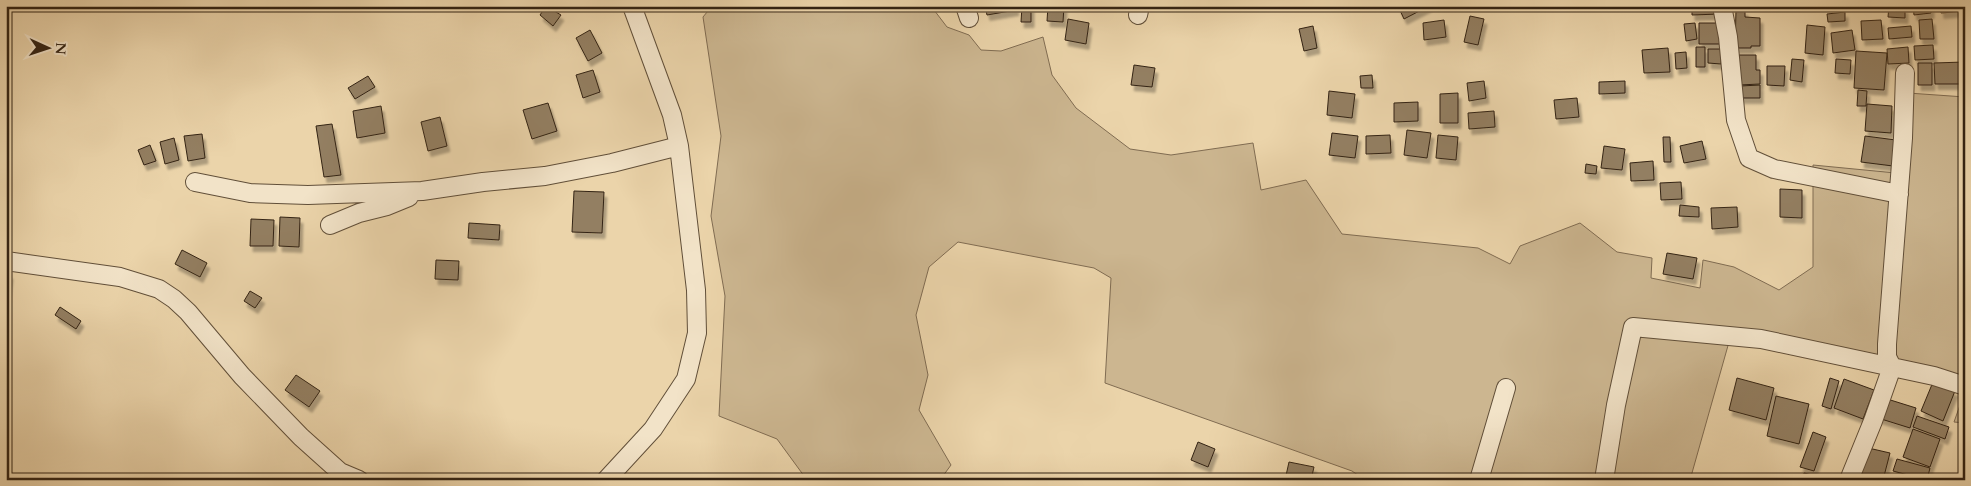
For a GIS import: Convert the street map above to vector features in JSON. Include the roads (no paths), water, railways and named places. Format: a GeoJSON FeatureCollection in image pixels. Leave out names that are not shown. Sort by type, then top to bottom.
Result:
{"type":"FeatureCollection","features":[{"type":"Feature","properties":{"kind":"street"},"geometry":{"type":"LineString","coordinates":[[606,480],[653,429],[686,379],[696,333],[696,290],[679,146],[672,115],[632,6]]}},
{"type":"Feature","properties":{"kind":"street"},"geometry":{"type":"LineString","coordinates":[[1722,6],[1728,36],[1736,120],[1749,158],[1774,170],[1899,194]]}},
{"type":"Feature","properties":{"kind":"street"},"geometry":{"type":"LineString","coordinates":[[1849,480],[1892,368],[1887,357],[1887,344],[1899,194],[1904,73]]}},
{"type":"Feature","properties":{"kind":"street"},"geometry":{"type":"LineString","coordinates":[[195,182],[250,193],[362,194],[422,191],[483,182],[545,176],[612,163],[679,146]]}},
{"type":"Feature","properties":{"kind":"street"},"geometry":{"type":"LineString","coordinates":[[330,225],[359,213],[387,206],[422,191]]}},
{"type":"Feature","properties":{"kind":"street"},"geometry":{"type":"LineString","coordinates":[[6,261],[120,276],[159,289],[174,298],[242,376],[301,437],[340,472],[358,480]]}},
{"type":"Feature","properties":{"kind":"street"},"geometry":{"type":"LineString","coordinates":[[1604,480],[1616,405],[1633,327],[1761,339],[1934,376],[1965,386]]}},
{"type":"Feature","properties":{"kind":"street"},"geometry":{"type":"LineString","coordinates":[[1479,480],[1506,388]]}}]}
